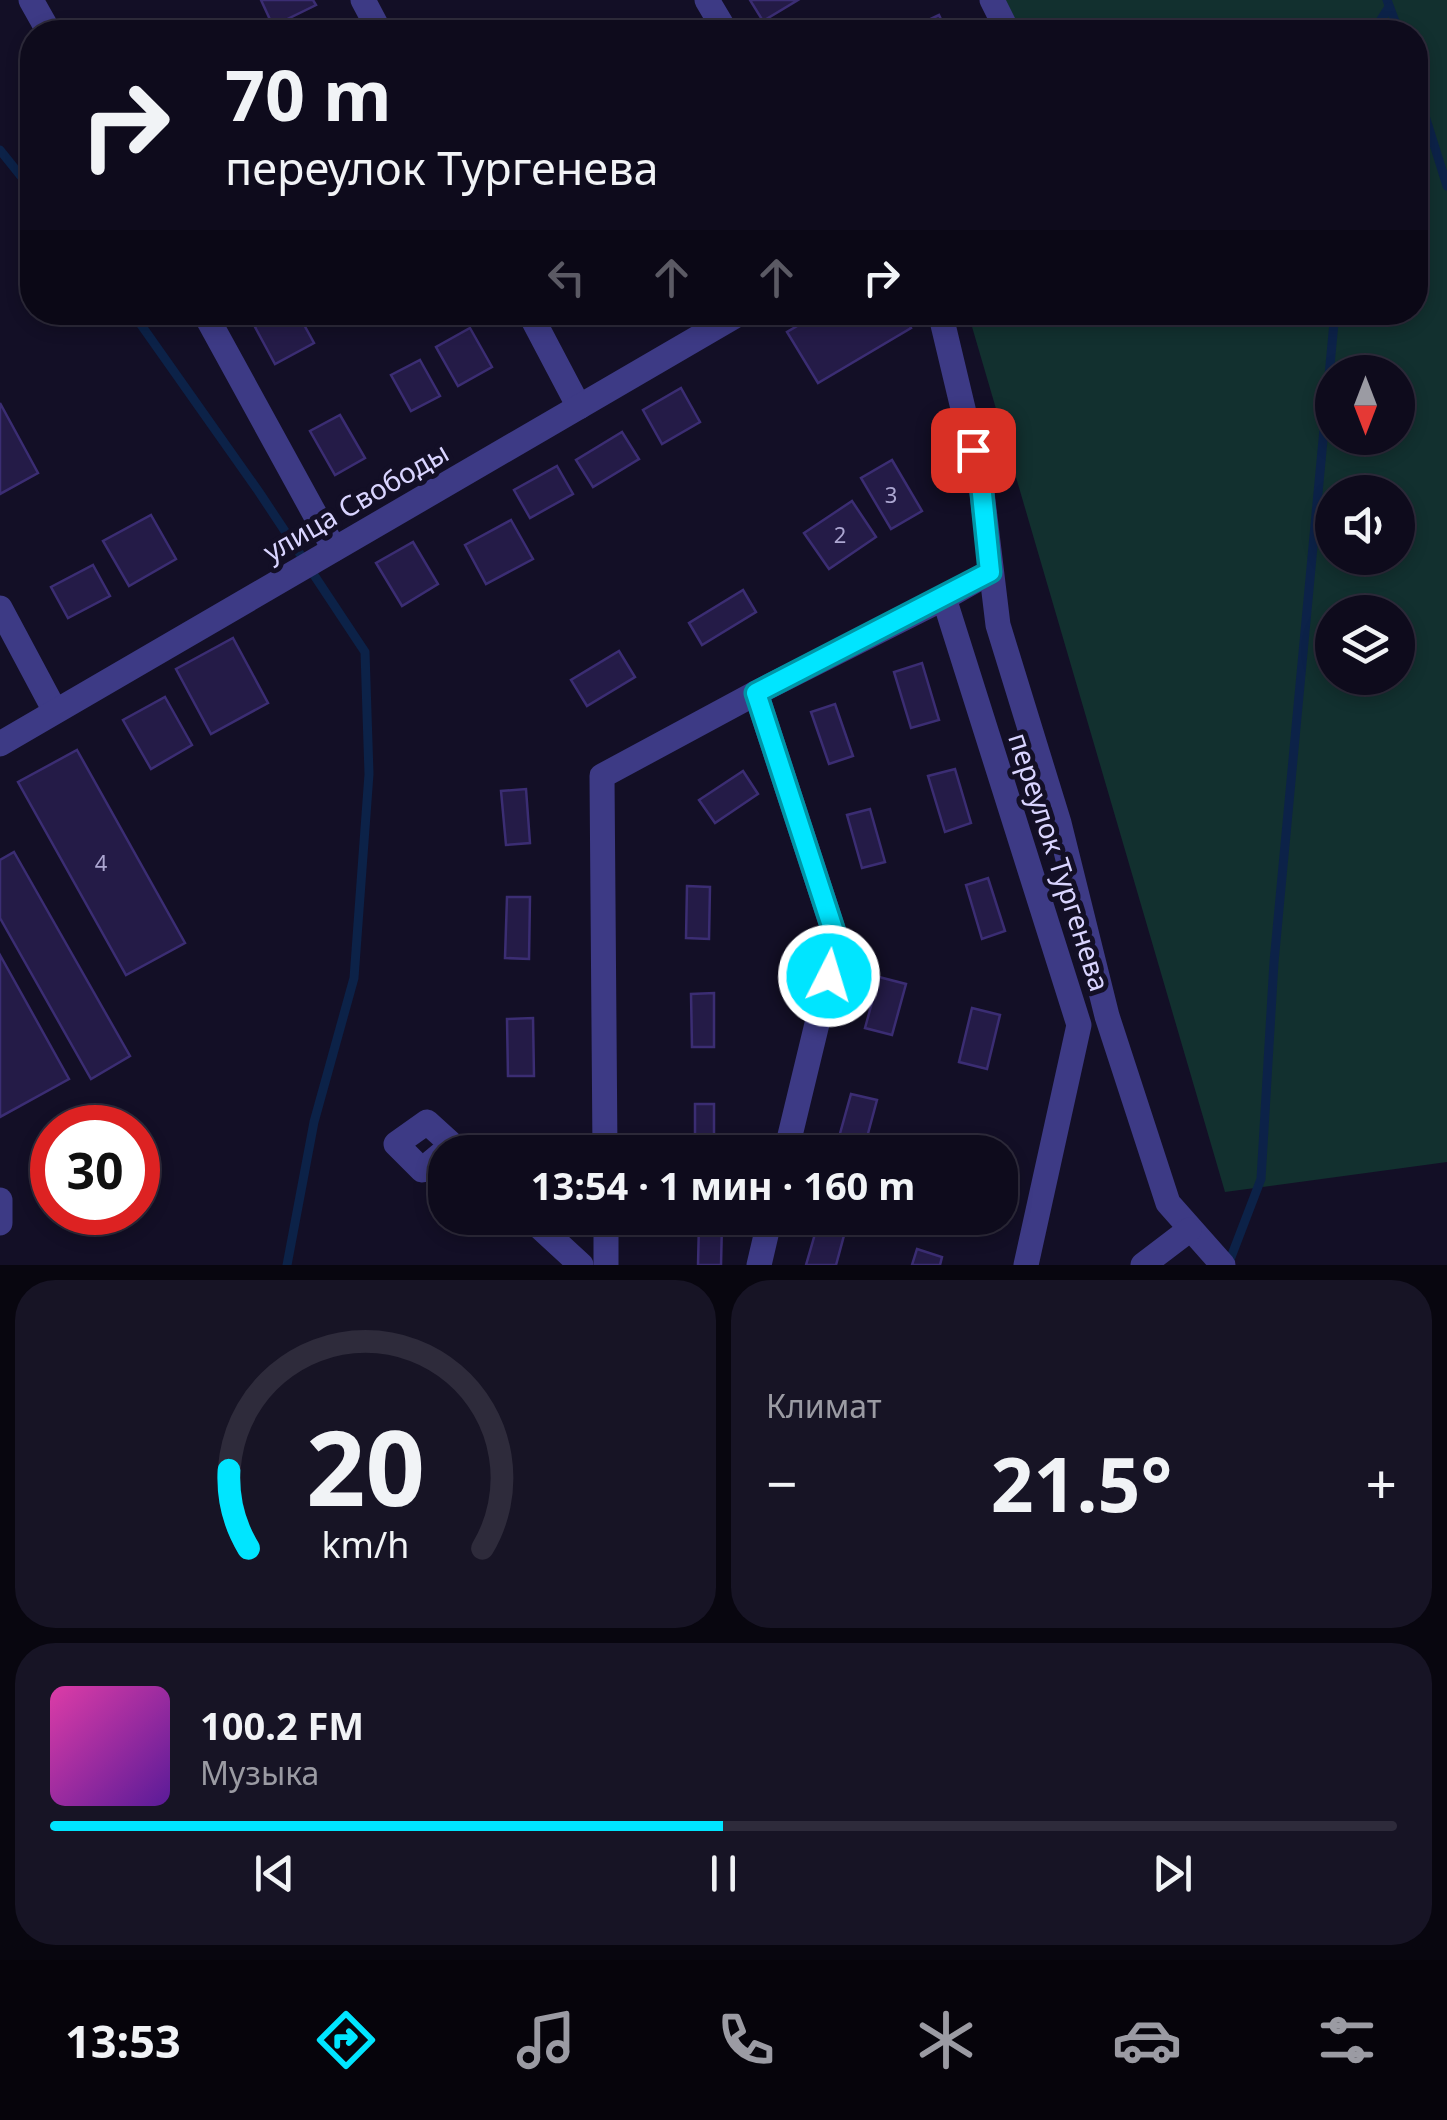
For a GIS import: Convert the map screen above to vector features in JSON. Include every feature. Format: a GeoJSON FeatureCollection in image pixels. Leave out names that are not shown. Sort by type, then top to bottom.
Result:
{"type":"FeatureCollection","features":[{"type":"Feature","properties":{"kind":"street"},"geometry":{"type":"LineString","coordinates":[[211,325],[334,549]]}},
{"type":"Feature","properties":{"kind":"street"},"geometry":{"type":"LineString","coordinates":[[536,325],[579,407]]}},
{"type":"Feature","properties":{"kind":"street","name":"улица Свободы"},"geometry":{"type":"LineString","coordinates":[[0,744],[720,325]]}},
{"type":"Feature","properties":{"kind":"street"},"geometry":{"type":"LineString","coordinates":[[943,325],[981,484],[998,625],[1060,823],[1106,1016],[1168,1203],[1223,1265]]}},
{"type":"Feature","properties":{"kind":"street"},"geometry":{"type":"LineString","coordinates":[[605,1135],[602,776],[990,572]]}},
{"type":"Feature","properties":{"kind":"street","name":"переулок Тургенева"},"geometry":{"type":"LineString","coordinates":[[944,598],[1079,1025],[1026,1265]]}},
{"type":"Feature","properties":{"kind":"street"},"geometry":{"type":"LineString","coordinates":[[0,608],[56,711]]}},
{"type":"Feature","properties":{"kind":"street"},"geometry":{"type":"LineString","coordinates":[[756,693],[837,941],[790,1135]]}},
{"type":"Feature","properties":{"kind":"street"},"geometry":{"type":"LineString","coordinates":[[1079,1025],[1106,1016]]}},
{"type":"Feature","properties":{"kind":"street"},"geometry":{"type":"LineString","coordinates":[[0,1200],[0,1223]]}},
{"type":"Feature","properties":{"kind":"street"},"geometry":{"type":"LineString","coordinates":[[1143,1265],[1189,1230]]}},
{"type":"Feature","properties":{"kind":"street"},"geometry":{"type":"LineString","coordinates":[[549,1235],[582,1265]]}},
{"type":"Feature","properties":{"kind":"street"},"geometry":{"type":"LineString","coordinates":[[606,1235],[606,1265]]}},
{"type":"Feature","properties":{"kind":"street"},"geometry":{"type":"LineString","coordinates":[[759,1265],[766,1235]]}},
{"type":"Feature","properties":{"kind":"green space"},"geometry":{"type":"Polygon","coordinates":[[[1005,0],[1447,0],[1447,1162],[1225,1192],[972,325],[1428,325],[1428,20],[1014,20],[1005,0]]]}},
{"type":"Feature","properties":{"kind":"building"},"geometry":{"type":"Polygon","coordinates":[[[261,0],[313,0],[316,5],[285,20],[270,20],[261,0]]]}},
{"type":"Feature","properties":{"kind":"building"},"geometry":{"type":"Polygon","coordinates":[[[750,0],[798,0],[765,20],[750,0]]]}},
{"type":"Feature","properties":{"kind":"building"},"geometry":{"type":"Polygon","coordinates":[[[304,325],[314,343],[275,364],[255,327],[304,325]]]}},
{"type":"Feature","properties":{"kind":"building"},"geometry":{"type":"Polygon","coordinates":[[[799,325],[911,328],[818,383],[787,332],[799,325]]]}},
{"type":"Feature","properties":{"kind":"building"},"geometry":{"type":"Polygon","coordinates":[[[470,328],[492,367],[458,386],[436,347],[470,328]]]}},
{"type":"Feature","properties":{"kind":"building"},"geometry":{"type":"Polygon","coordinates":[[[420,360],[440,396],[411,411],[391,375],[420,360]]]}},
{"type":"Feature","properties":{"kind":"building"},"geometry":{"type":"Polygon","coordinates":[[[681,388],[700,422],[662,444],[643,410],[681,388]]]}},
{"type":"Feature","properties":{"kind":"building"},"geometry":{"type":"Polygon","coordinates":[[[0,403],[38,473],[0,494],[0,403]]]}},
{"type":"Feature","properties":{"kind":"building"},"geometry":{"type":"Polygon","coordinates":[[[340,415],[365,458],[335,475],[310,431],[340,415]]]}},
{"type":"Feature","properties":{"kind":"building"},"geometry":{"type":"Polygon","coordinates":[[[622,432],[639,459],[593,487],[576,460],[622,432]]]}},
{"type":"Feature","properties":{"kind":"building"},"geometry":{"type":"Polygon","coordinates":[[[892,460],[922,511],[891,529],[861,478],[892,460]]]}},
{"type":"Feature","properties":{"kind":"building"},"geometry":{"type":"Polygon","coordinates":[[[557,466],[573,494],[530,518],[514,490],[557,466]]]}},
{"type":"Feature","properties":{"kind":"building"},"geometry":{"type":"Polygon","coordinates":[[[852,501],[876,537],[829,569],[804,533],[852,501]]]}},
{"type":"Feature","properties":{"kind":"building"},"geometry":{"type":"Polygon","coordinates":[[[151,515],[176,559],[129,586],[103,541],[151,515]]]}},
{"type":"Feature","properties":{"kind":"building"},"geometry":{"type":"Polygon","coordinates":[[[511,520],[533,559],[486,584],[465,545],[511,520]]]}},
{"type":"Feature","properties":{"kind":"building"},"geometry":{"type":"Polygon","coordinates":[[[413,542],[438,584],[402,606],[376,563],[413,542]]]}},
{"type":"Feature","properties":{"kind":"building"},"geometry":{"type":"Polygon","coordinates":[[[93,565],[110,596],[68,618],[51,587],[93,565]]]}},
{"type":"Feature","properties":{"kind":"building"},"geometry":{"type":"Polygon","coordinates":[[[743,590],[756,612],[702,645],[689,623],[743,590]]]}},
{"type":"Feature","properties":{"kind":"building"},"geometry":{"type":"Polygon","coordinates":[[[233,638],[268,703],[211,734],[176,669],[233,638]]]}},
{"type":"Feature","properties":{"kind":"building"},"geometry":{"type":"Polygon","coordinates":[[[619,651],[635,677],[587,706],[571,680],[619,651]]]}},
{"type":"Feature","properties":{"kind":"building"},"geometry":{"type":"Polygon","coordinates":[[[922,663],[939,720],[911,728],[894,672],[922,663]]]}},
{"type":"Feature","properties":{"kind":"building"},"geometry":{"type":"Polygon","coordinates":[[[165,697],[192,745],[151,769],[123,720],[165,697]]]}},
{"type":"Feature","properties":{"kind":"building"},"geometry":{"type":"Polygon","coordinates":[[[835,704],[853,756],[829,764],[811,712],[835,704]]]}},
{"type":"Feature","properties":{"kind":"building"},"geometry":{"type":"Polygon","coordinates":[[[77,750],[185,943],[126,975],[18,782],[77,750]]]}},
{"type":"Feature","properties":{"kind":"building"},"geometry":{"type":"Polygon","coordinates":[[[955,769],[971,823],[945,832],[928,776],[955,769]]]}},
{"type":"Feature","properties":{"kind":"building"},"geometry":{"type":"Polygon","coordinates":[[[743,771],[758,794],[715,823],[699,800],[743,771]]]}},
{"type":"Feature","properties":{"kind":"building"},"geometry":{"type":"Polygon","coordinates":[[[526,789],[530,843],[506,845],[501,791],[526,789]]]}},
{"type":"Feature","properties":{"kind":"building"},"geometry":{"type":"Polygon","coordinates":[[[870,809],[885,862],[862,868],[847,815],[870,809]]]}},
{"type":"Feature","properties":{"kind":"building"},"geometry":{"type":"Polygon","coordinates":[[[14,852],[130,1056],[91,1079],[0,918],[0,860],[14,852]]]}},
{"type":"Feature","properties":{"kind":"building"},"geometry":{"type":"Polygon","coordinates":[[[988,878],[1005,931],[982,939],[966,885],[988,878]]]}},
{"type":"Feature","properties":{"kind":"building"},"geometry":{"type":"Polygon","coordinates":[[[687,886],[710,887],[709,939],[686,938],[687,886]]]}},
{"type":"Feature","properties":{"kind":"building"},"geometry":{"type":"Polygon","coordinates":[[[507,897],[530,897],[529,959],[505,958],[507,897]]]}},
{"type":"Feature","properties":{"kind":"building"},"geometry":{"type":"Polygon","coordinates":[[[0,955],[69,1079],[0,1117],[0,955]]]}},
{"type":"Feature","properties":{"kind":"building"},"geometry":{"type":"Polygon","coordinates":[[[879,977],[906,984],[892,1035],[865,1028],[879,977]]]}},
{"type":"Feature","properties":{"kind":"building"},"geometry":{"type":"Polygon","coordinates":[[[714,993],[714,1047],[692,1047],[691,994],[714,993]]]}},
{"type":"Feature","properties":{"kind":"building"},"geometry":{"type":"Polygon","coordinates":[[[972,1008],[1000,1015],[987,1069],[959,1062],[972,1008]]]}},
{"type":"Feature","properties":{"kind":"building"},"geometry":{"type":"Polygon","coordinates":[[[533,1018],[534,1076],[508,1076],[507,1019],[533,1018]]]}},
{"type":"Feature","properties":{"kind":"building"},"geometry":{"type":"Polygon","coordinates":[[[851,1094],[877,1100],[868,1135],[840,1135],[851,1094]]]}},
{"type":"Feature","properties":{"kind":"building"},"geometry":{"type":"Polygon","coordinates":[[[695,1104],[714,1104],[714,1135],[695,1135],[695,1104]]]}},
{"type":"Feature","properties":{"kind":"building"},"geometry":{"type":"Polygon","coordinates":[[[699,1235],[722,1235],[721,1265],[698,1265],[699,1235]]]}},
{"type":"Feature","properties":{"kind":"building"},"geometry":{"type":"Polygon","coordinates":[[[815,1235],[844,1235],[836,1265],[806,1265],[815,1235]]]}},
{"type":"Feature","properties":{"kind":"building"},"geometry":{"type":"Polygon","coordinates":[[[917,1249],[942,1257],[940,1265],[912,1265],[917,1249]]]}},
{"type":"Feature","properties":{"kind":"waterway"},"geometry":{"type":"LineString","coordinates":[[1387,0],[1394,20]]}},
{"type":"Feature","properties":{"kind":"waterway"},"geometry":{"type":"LineString","coordinates":[[1381,20],[1389,7]]}},
{"type":"Feature","properties":{"kind":"waterway"},"geometry":{"type":"LineString","coordinates":[[1428,125],[1447,186]]}},
{"type":"Feature","properties":{"kind":"waterway"},"geometry":{"type":"LineString","coordinates":[[0,150],[20,175]]}},
{"type":"Feature","properties":{"kind":"waterway"},"geometry":{"type":"LineString","coordinates":[[141,325],[365,652],[369,774],[354,978],[314,1122],[287,1265]]}},
{"type":"Feature","properties":{"kind":"waterway"},"geometry":{"type":"LineString","coordinates":[[1228,1265],[1261,1179],[1274,962],[1334,325]]}},
{"type":"Feature","properties":{"kind":"route"},"geometry":{"type":"LineString","coordinates":[[829,976],[837,941],[756,693],[990,572],[981,484],[973,450]]}}]}
